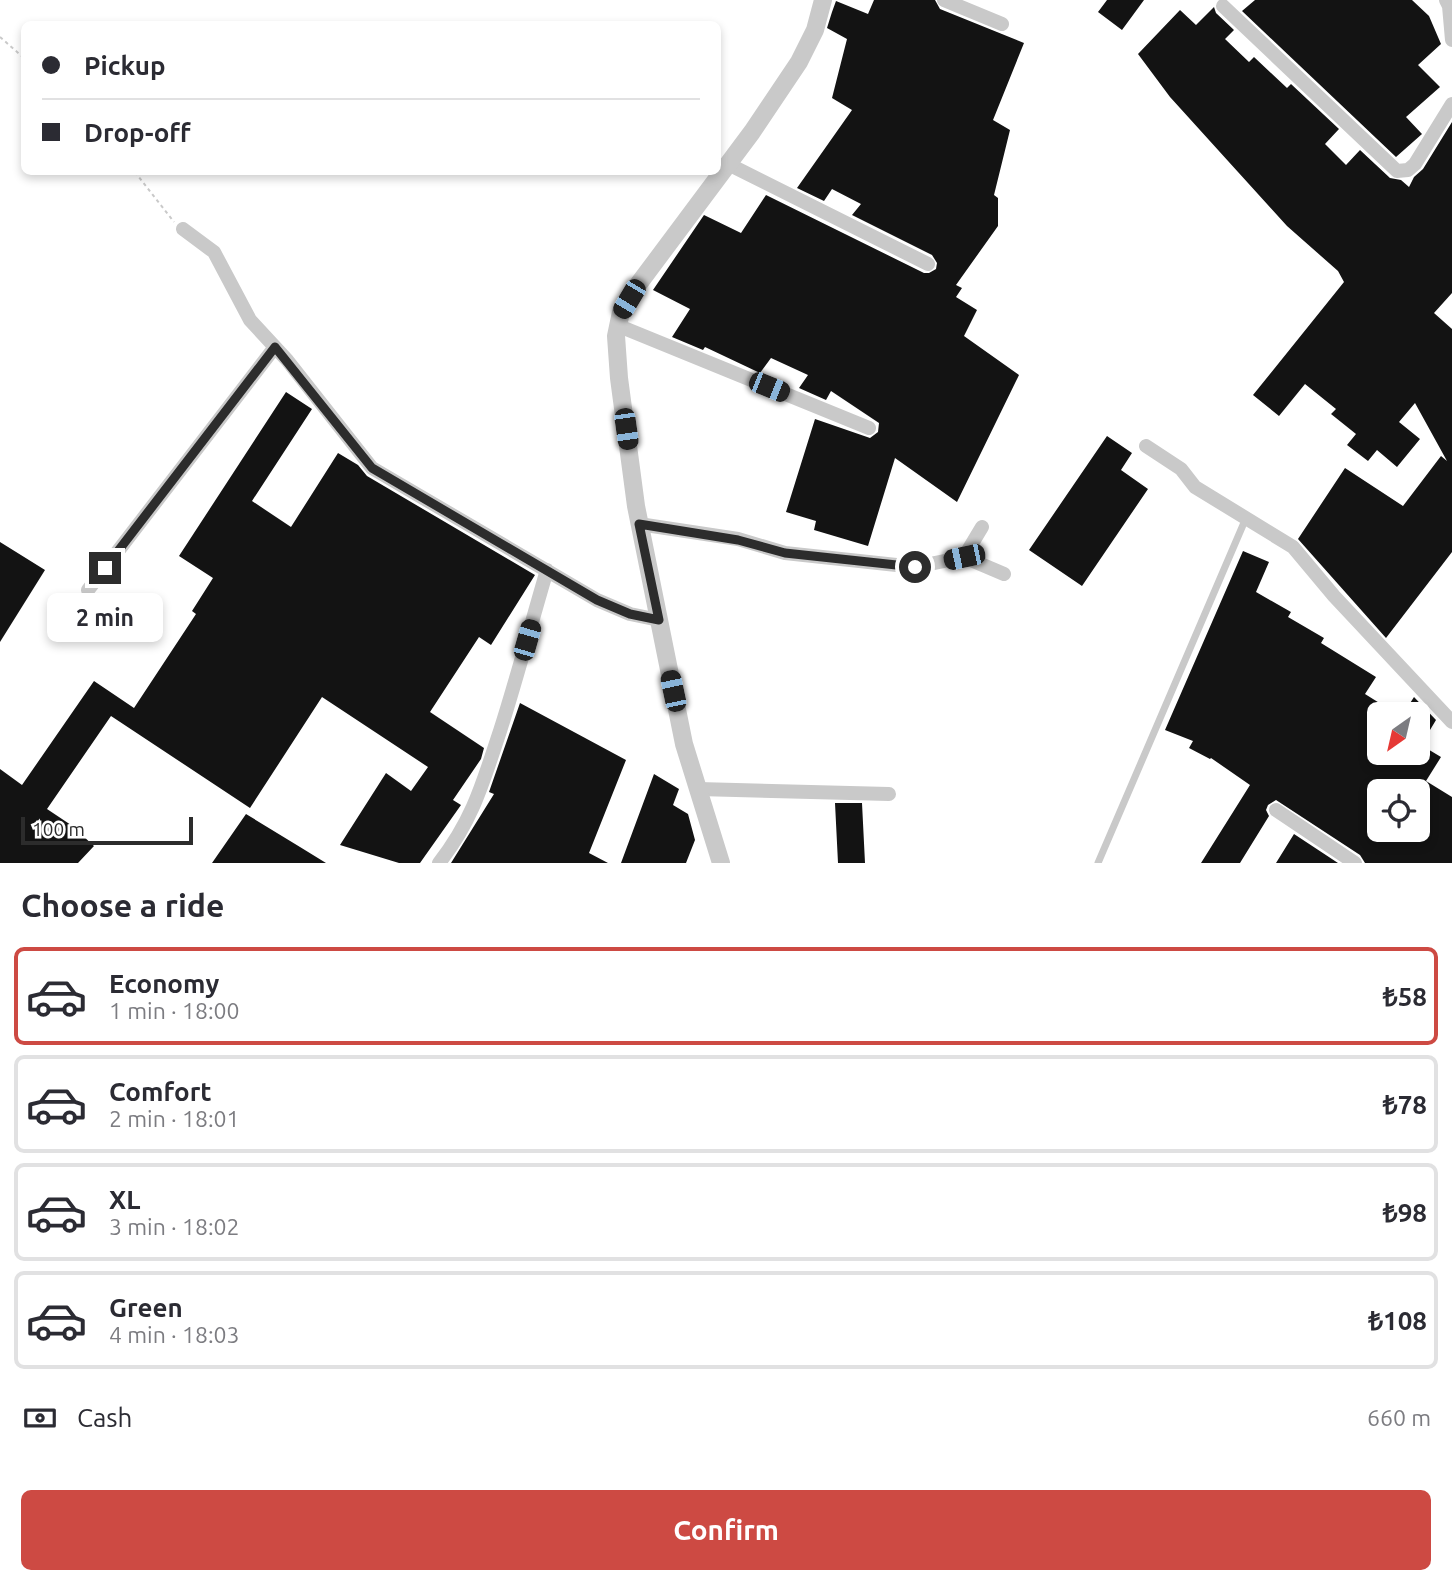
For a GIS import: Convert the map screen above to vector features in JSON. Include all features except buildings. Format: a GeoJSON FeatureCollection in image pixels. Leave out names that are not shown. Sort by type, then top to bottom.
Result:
{"type":"FeatureCollection","features":[{"type":"Feature","properties":{"kind":"street"},"geometry":{"type":"LineString","coordinates":[[721,173],[799,62],[816,30],[823,0]]}},
{"type":"Feature","properties":{"kind":"street"},"geometry":{"type":"LineString","coordinates":[[944,0],[1002,24]]}},
{"type":"Feature","properties":{"kind":"street"},"geometry":{"type":"LineString","coordinates":[[1446,0],[1452,40]]}},
{"type":"Feature","properties":{"kind":"street"},"geometry":{"type":"LineString","coordinates":[[1223,6],[1397,171],[1408,170],[1415,164],[1452,104]]}},
{"type":"Feature","properties":{"kind":"street"},"geometry":{"type":"LineString","coordinates":[[728,164],[928,264]]}},
{"type":"Feature","properties":{"kind":"street"},"geometry":{"type":"LineString","coordinates":[[720,175],[637,286],[621,312],[617,336],[619,378],[639,524],[684,744],[721,863]]}},
{"type":"Feature","properties":{"kind":"street"},"geometry":{"type":"LineString","coordinates":[[183,229],[214,252],[250,320],[275,347],[372,468],[597,600],[630,614],[659,620]]}},
{"type":"Feature","properties":{"kind":"street"},"geometry":{"type":"LineString","coordinates":[[619,326],[869,428]]}},
{"type":"Feature","properties":{"kind":"street"},"geometry":{"type":"LineString","coordinates":[[88,590],[275,347]]}},
{"type":"Feature","properties":{"kind":"street"},"geometry":{"type":"LineString","coordinates":[[1146,446],[1181,469],[1195,486],[1293,547],[1334,596],[1452,722]]}},
{"type":"Feature","properties":{"kind":"street"},"geometry":{"type":"LineString","coordinates":[[639,524],[738,540],[785,553],[915,567],[964,557],[1004,574]]}},
{"type":"Feature","properties":{"kind":"street"},"geometry":{"type":"LineString","coordinates":[[964,557],[982,527]]}},
{"type":"Feature","properties":{"kind":"street"},"geometry":{"type":"LineString","coordinates":[[439,863],[454,845],[477,803],[547,570]]}},
{"type":"Feature","properties":{"kind":"street"},"geometry":{"type":"LineString","coordinates":[[698,789],[889,794]]}},
{"type":"Feature","properties":{"kind":"street"},"geometry":{"type":"LineString","coordinates":[[1276,810],[1355,863]]}},
{"type":"Feature","properties":{"kind":"lane"},"geometry":{"type":"LineString","coordinates":[[1098,863],[1246,518]]}},
{"type":"Feature","properties":{"kind":"path"},"geometry":{"type":"LineString","coordinates":[[0,37],[21,55]]}},
{"type":"Feature","properties":{"kind":"path"},"geometry":{"type":"LineString","coordinates":[[137,175],[167,215],[183,229]]}},
{"type":"Feature","properties":{"kind":"route"},"geometry":{"type":"LineString","coordinates":[[105,568],[275,347],[372,468],[597,600],[630,614],[659,620],[639,524],[738,540],[785,553],[915,567]]}}]}
